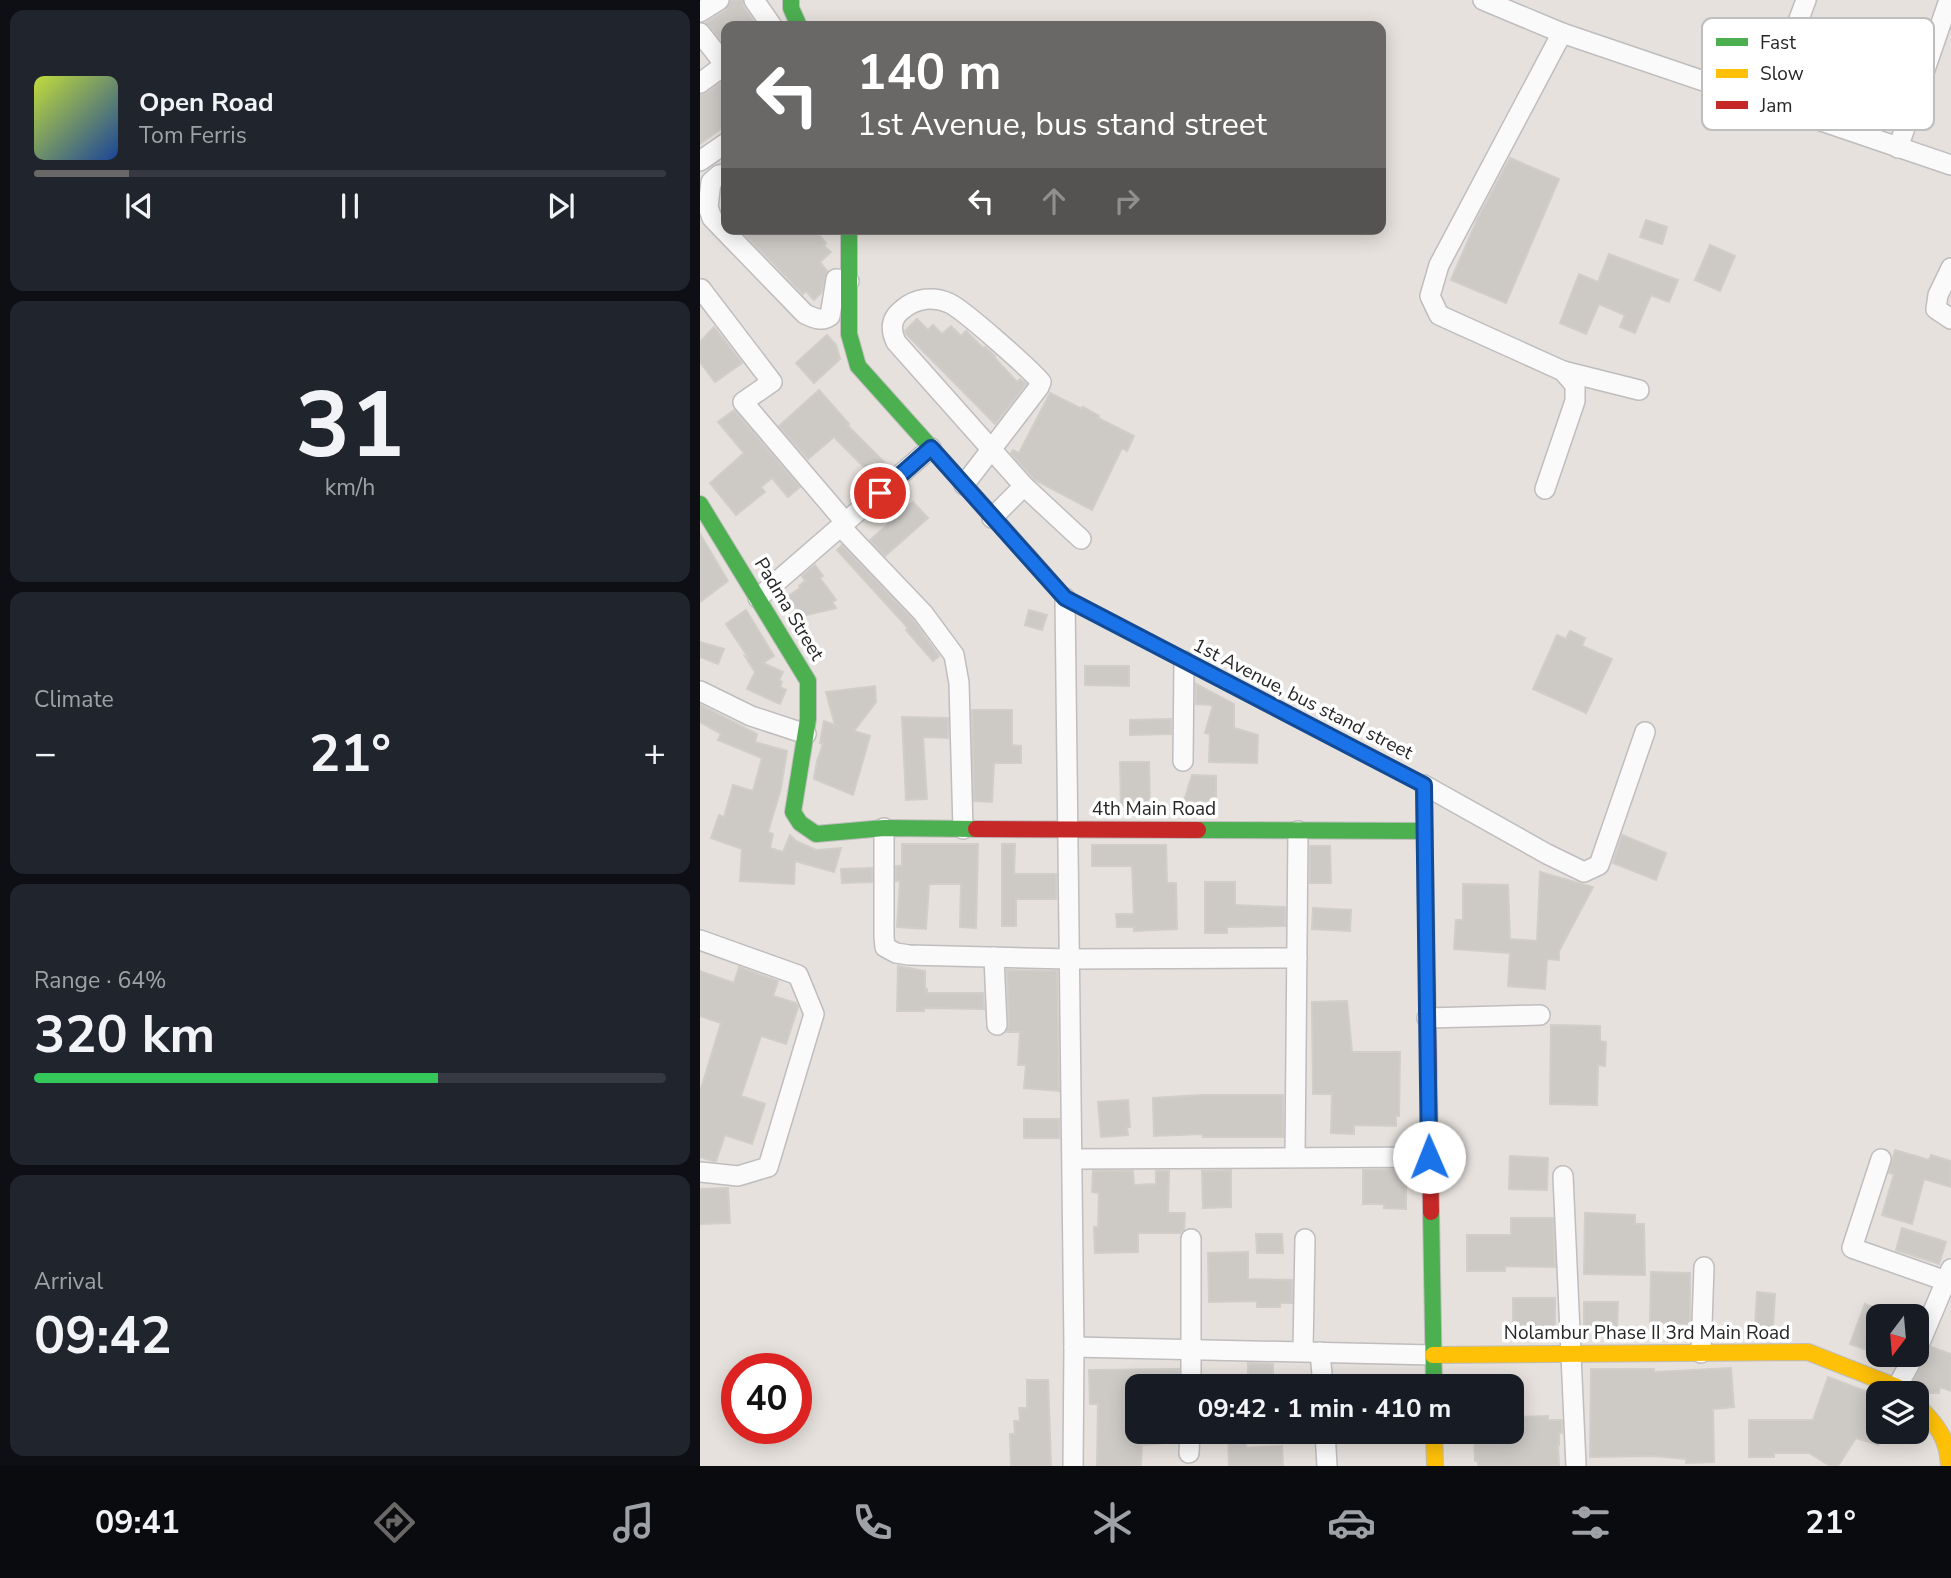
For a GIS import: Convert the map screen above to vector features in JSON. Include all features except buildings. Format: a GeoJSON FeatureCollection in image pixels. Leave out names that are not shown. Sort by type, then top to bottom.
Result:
{"type":"FeatureCollection","features":[{"type":"Feature","properties":{"kind":"street"},"geometry":{"type":"LineString","coordinates":[[700,12],[719,0]]}},
{"type":"Feature","properties":{"kind":"street"},"geometry":{"type":"LineString","coordinates":[[754,0],[769,21]]}},
{"type":"Feature","properties":{"kind":"street"},"geometry":{"type":"LineString","coordinates":[[791,0],[791,8],[797,21]]}},
{"type":"Feature","properties":{"kind":"street"},"geometry":{"type":"LineString","coordinates":[[1483,0],[1562,33],[1702,81]]}},
{"type":"Feature","properties":{"kind":"street"},"geometry":{"type":"LineString","coordinates":[[1799,18],[1806,0]]}},
{"type":"Feature","properties":{"kind":"street"},"geometry":{"type":"LineString","coordinates":[[1934,44],[1949,0]]}},
{"type":"Feature","properties":{"kind":"street"},"geometry":{"type":"LineString","coordinates":[[700,33],[721,59]]}},
{"type":"Feature","properties":{"kind":"street"},"geometry":{"type":"LineString","coordinates":[[1562,33],[1439,265],[1430,296],[1439,315],[1563,371],[1639,390]]}},
{"type":"Feature","properties":{"kind":"street"},"geometry":{"type":"LineString","coordinates":[[700,83],[721,68]]}},
{"type":"Feature","properties":{"kind":"street"},"geometry":{"type":"LineString","coordinates":[[1846,130],[1951,165]]}},
{"type":"Feature","properties":{"kind":"street"},"geometry":{"type":"LineString","coordinates":[[1898,148],[1904,130]]}},
{"type":"Feature","properties":{"kind":"street"},"geometry":{"type":"LineString","coordinates":[[700,161],[721,146]]}},
{"type":"Feature","properties":{"kind":"street"},"geometry":{"type":"LineString","coordinates":[[721,175],[711,182],[708,207],[712,218],[721,227]]}},
{"type":"Feature","properties":{"kind":"street"},"geometry":{"type":"LineString","coordinates":[[728,235],[805,314],[825,319],[830,316],[842,280],[838,235]]}},
{"type":"Feature","properties":{"kind":"street","name":"1st Avenue, bus stand street"},"geometry":{"type":"LineString","coordinates":[[848,235],[842,280],[849,334],[858,366],[1065,598],[1424,785],[1434,1374]]}},
{"type":"Feature","properties":{"kind":"street"},"geometry":{"type":"LineString","coordinates":[[1951,268],[1938,295],[1936,309],[1951,319]]}},
{"type":"Feature","properties":{"kind":"street"},"geometry":{"type":"LineString","coordinates":[[701,289],[772,382],[744,402],[844,525],[923,613],[954,655],[959,683],[963,829]]}},
{"type":"Feature","properties":{"kind":"street"},"geometry":{"type":"LineString","coordinates":[[964,485],[991,451],[1041,382],[954,305],[931,299],[918,300],[895,316],[891,332],[896,342],[991,451],[1081,539]]}},
{"type":"Feature","properties":{"kind":"street"},"geometry":{"type":"LineString","coordinates":[[1545,489],[1575,401],[1575,385],[1563,371]]}},
{"type":"Feature","properties":{"kind":"street"},"geometry":{"type":"LineString","coordinates":[[758,597],[931,448]]}},
{"type":"Feature","properties":{"kind":"street"},"geometry":{"type":"LineString","coordinates":[[992,518],[1024,486]]}},
{"type":"Feature","properties":{"kind":"street","name":"Padma Street"},"geometry":{"type":"LineString","coordinates":[[700,503],[808,681],[808,719],[793,812],[800,823],[816,834],[884,828]]}},
{"type":"Feature","properties":{"kind":"street"},"geometry":{"type":"LineString","coordinates":[[1065,598],[1073,1466]]}},
{"type":"Feature","properties":{"kind":"street"},"geometry":{"type":"LineString","coordinates":[[1183,761],[1184,661]]}},
{"type":"Feature","properties":{"kind":"street"},"geometry":{"type":"LineString","coordinates":[[700,691],[751,716],[806,734]]}},
{"type":"Feature","properties":{"kind":"street"},"geometry":{"type":"LineString","coordinates":[[1424,785],[1584,872],[1599,865],[1644,732]]}},
{"type":"Feature","properties":{"kind":"street"},"geometry":{"type":"LineString","coordinates":[[884,828],[886,947],[896,953],[909,956],[1069,959],[1297,958]]}},
{"type":"Feature","properties":{"kind":"street","name":"4th Main Road"},"geometry":{"type":"LineString","coordinates":[[884,828],[1425,831]]}},
{"type":"Feature","properties":{"kind":"street"},"geometry":{"type":"LineString","coordinates":[[1296,1157],[1298,831]]}},
{"type":"Feature","properties":{"kind":"street"},"geometry":{"type":"LineString","coordinates":[[700,940],[799,975],[814,1014],[768,1167],[738,1176],[700,1172]]}},
{"type":"Feature","properties":{"kind":"street"},"geometry":{"type":"LineString","coordinates":[[994,957],[998,1025]]}},
{"type":"Feature","properties":{"kind":"street"},"geometry":{"type":"LineString","coordinates":[[1427,1018],[1540,1015]]}},
{"type":"Feature","properties":{"kind":"street"},"geometry":{"type":"LineString","coordinates":[[1072,1158],[1429,1157]]}},
{"type":"Feature","properties":{"kind":"street"},"geometry":{"type":"LineString","coordinates":[[1881,1159],[1853,1248],[1949,1275],[1929,1322]]}},
{"type":"Feature","properties":{"kind":"street"},"geometry":{"type":"LineString","coordinates":[[1563,1176],[1576,1466]]}},
{"type":"Feature","properties":{"kind":"street"},"geometry":{"type":"LineString","coordinates":[[1191,1239],[1191,1374]]}},
{"type":"Feature","properties":{"kind":"street"},"geometry":{"type":"LineString","coordinates":[[1305,1240],[1311,1352],[1319,1374]]}},
{"type":"Feature","properties":{"kind":"street"},"geometry":{"type":"LineString","coordinates":[[1701,1353],[1704,1267]]}},
{"type":"Feature","properties":{"kind":"street"},"geometry":{"type":"LineString","coordinates":[[1074,1347],[1433,1355]]}},
{"type":"Feature","properties":{"kind":"street","name":"Nolambur Phase II 3rd Main Road"},"geometry":{"type":"LineString","coordinates":[[1433,1355],[1808,1352],[1878,1381]]}},
{"type":"Feature","properties":{"kind":"street"},"geometry":{"type":"LineString","coordinates":[[1929,1416],[1938,1424],[1950,1446],[1950,1466]]}},
{"type":"Feature","properties":{"kind":"street"},"geometry":{"type":"LineString","coordinates":[[1189,1444],[1189,1453]]}},
{"type":"Feature","properties":{"kind":"street"},"geometry":{"type":"LineString","coordinates":[[1325,1444],[1326,1466]]}},
{"type":"Feature","properties":{"kind":"street"},"geometry":{"type":"LineString","coordinates":[[1434,1444],[1435,1466]]}},
{"type":"Feature","properties":{"kind":"traffic: fast"},"geometry":{"type":"LineString","coordinates":[[791,0],[791,8],[797,21]]}},
{"type":"Feature","properties":{"kind":"traffic: fast"},"geometry":{"type":"LineString","coordinates":[[849,235],[849,334],[858,366],[1030,558]]}},
{"type":"Feature","properties":{"kind":"traffic: fast"},"geometry":{"type":"LineString","coordinates":[[700,504],[808,681],[808,719],[793,812],[800,823],[816,834],[884,828],[976,829]]}},
{"type":"Feature","properties":{"kind":"traffic: fast"},"geometry":{"type":"LineString","coordinates":[[1198,830],[1425,831]]}},
{"type":"Feature","properties":{"kind":"traffic: fast"},"geometry":{"type":"LineString","coordinates":[[1431,1212],[1434,1374]]}},
{"type":"Feature","properties":{"kind":"traffic: slow"},"geometry":{"type":"LineString","coordinates":[[1030,558],[1065,598],[1424,785],[1424,791]]}},
{"type":"Feature","properties":{"kind":"traffic: slow"},"geometry":{"type":"LineString","coordinates":[[1433,1355],[1808,1352],[1882,1381]]}},
{"type":"Feature","properties":{"kind":"traffic: slow"},"geometry":{"type":"LineString","coordinates":[[1929,1418],[1943,1439],[1949,1466]]}},
{"type":"Feature","properties":{"kind":"traffic: slow"},"geometry":{"type":"LineString","coordinates":[[1434,1444],[1435,1466]]}},
{"type":"Feature","properties":{"kind":"traffic: jam"},"geometry":{"type":"LineString","coordinates":[[1424,791],[1431,1212]]}},
{"type":"Feature","properties":{"kind":"traffic: jam"},"geometry":{"type":"LineString","coordinates":[[976,829],[1198,830]]}},
{"type":"Feature","properties":{"kind":"route"},"geometry":{"type":"LineString","coordinates":[[880,493],[931,448],[1065,598],[1424,785],[1429,1157]]}}]}
